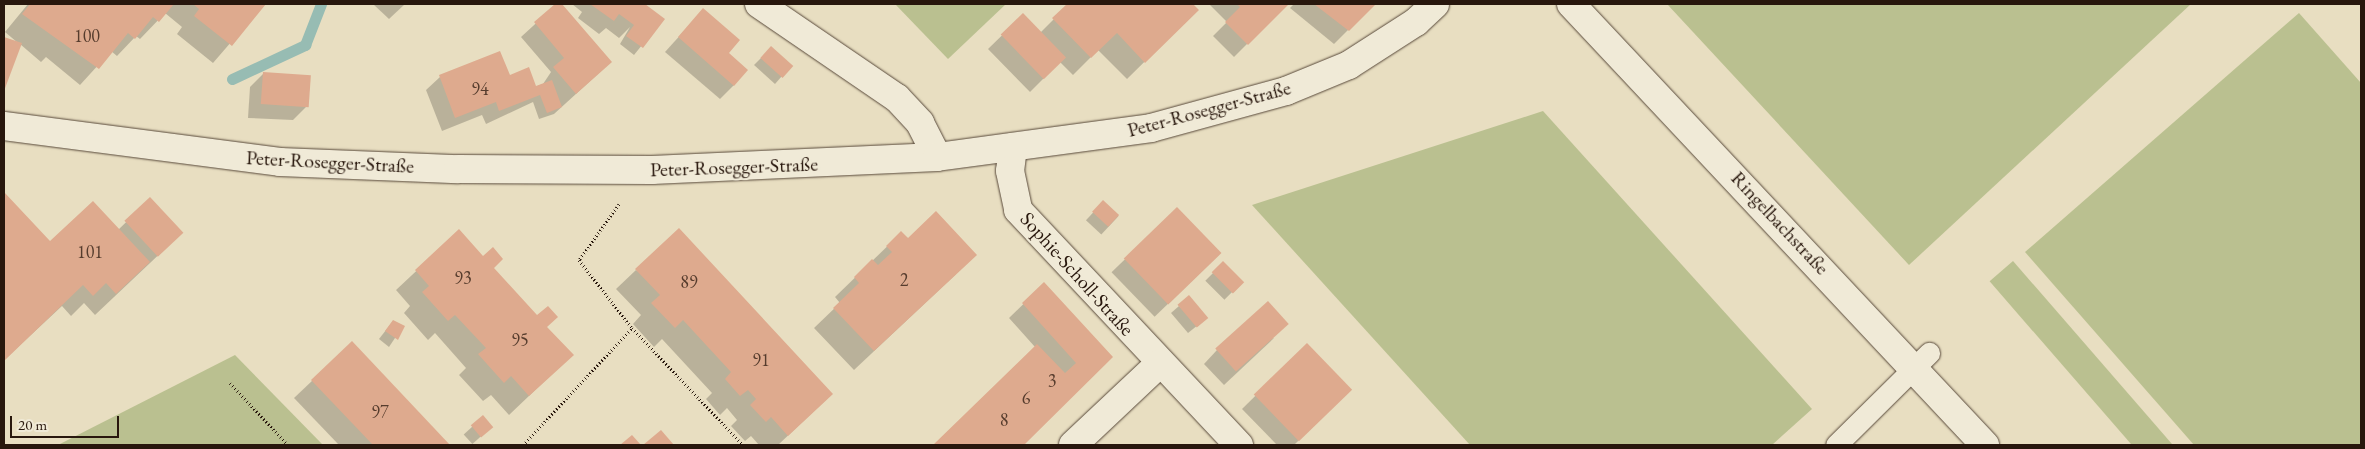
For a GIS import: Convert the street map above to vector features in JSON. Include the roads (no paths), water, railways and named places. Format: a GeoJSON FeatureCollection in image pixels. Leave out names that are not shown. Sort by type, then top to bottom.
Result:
{"type":"FeatureCollection","features":[{"type":"Feature","properties":{"kind":"street"},"geometry":{"type":"LineString","coordinates":[[759,4],[897,98],[920,123],[937,157]]}},
{"type":"Feature","properties":{"kind":"street","name":"Peter-Rosegger-Straße"},"geometry":{"type":"LineString","coordinates":[[4,126],[280,162],[652,170],[937,157],[1151,128],[1286,91],[1349,65],[1416,22],[1435,4]]}},
{"type":"Feature","properties":{"kind":"street","name":"Ringelbachstraße"},"geometry":{"type":"LineString","coordinates":[[1571,4],[1922,361],[1985,445]]}},
{"type":"Feature","properties":{"kind":"street","name":"Sophie-Scholl-Straße"},"geometry":{"type":"LineString","coordinates":[[1013,147],[1010,171],[1018,210],[1159,364],[1239,445]]}},
{"type":"Feature","properties":{"kind":"street"},"geometry":{"type":"LineString","coordinates":[[1836,445],[1922,361]]}},
{"type":"Feature","properties":{"kind":"street"},"geometry":{"type":"LineString","coordinates":[[1072,445],[1159,364]]}},
{"type":"Feature","properties":{"kind":"waterway"},"geometry":{"type":"LineString","coordinates":[[232,79],[305,45],[321,4]]}}]}
